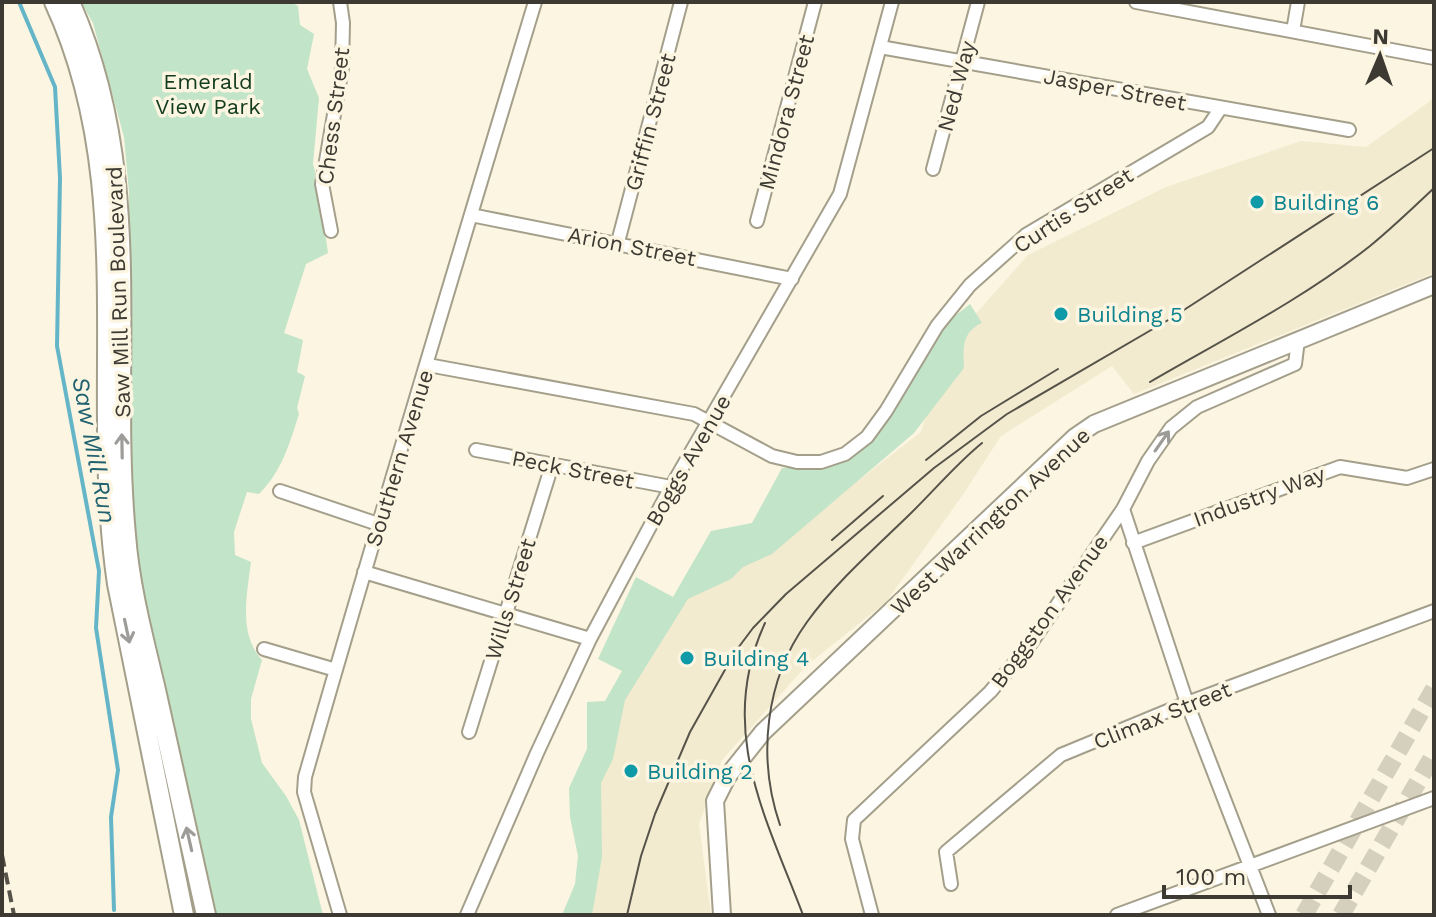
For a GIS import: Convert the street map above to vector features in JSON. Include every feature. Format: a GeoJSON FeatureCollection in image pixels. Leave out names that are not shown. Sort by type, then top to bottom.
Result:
{"type":"FeatureCollection","features":[{"type":"Feature","properties":{"kind":"highway","name":"Saw Mill Run Boulevard"},"geometry":{"type":"LineString","coordinates":[[54,2],[81,74],[99,153],[105,221],[111,538],[117,584],[184,915]]}},
{"type":"Feature","properties":{"kind":"highway","name":"Saw Mill Run Boulevard"},"geometry":{"type":"LineString","coordinates":[[70,2],[102,92],[118,182],[123,492],[131,581],[206,915]]}},
{"type":"Feature","properties":{"kind":"main road","name":"West Warrington Avenue"},"geometry":{"type":"LineString","coordinates":[[722,915],[715,801],[727,777],[763,732],[1075,437],[1094,424],[1434,285]]}},
{"type":"Feature","properties":{"kind":"street","name":"Chess Street"},"geometry":{"type":"LineString","coordinates":[[331,231],[322,184],[342,68],[340,2]]}},
{"type":"Feature","properties":{"kind":"street","name":"Southern Avenue"},"geometry":{"type":"LineString","coordinates":[[340,915],[304,792],[305,777],[535,2]]}},
{"type":"Feature","properties":{"kind":"street","name":"Griffin Street"},"geometry":{"type":"LineString","coordinates":[[618,242],[681,2]]}},
{"type":"Feature","properties":{"kind":"street","name":"Mindora Street"},"geometry":{"type":"LineString","coordinates":[[757,221],[815,2]]}},
{"type":"Feature","properties":{"kind":"street","name":"Boggs Avenue"},"geometry":{"type":"LineString","coordinates":[[467,915],[590,639],[671,487],[840,194],[892,2]]}},
{"type":"Feature","properties":{"kind":"street","name":"Ned Way"},"geometry":{"type":"LineString","coordinates":[[933,169],[978,2]]}},
{"type":"Feature","properties":{"kind":"street"},"geometry":{"type":"LineString","coordinates":[[1136,2],[1434,58]]}},
{"type":"Feature","properties":{"kind":"street"},"geometry":{"type":"LineString","coordinates":[[1293,31],[1298,2]]}},
{"type":"Feature","properties":{"kind":"street","name":"Jasper Street"},"geometry":{"type":"LineString","coordinates":[[880,47],[1349,130]]}},
{"type":"Feature","properties":{"kind":"street","name":"Curtis Street"},"geometry":{"type":"LineString","coordinates":[[428,365],[694,414],[758,451],[797,462],[821,462],[845,454],[867,437],[937,326],[970,285],[1026,235],[1208,127],[1220,109]]}},
{"type":"Feature","properties":{"kind":"street","name":"Arion Street"},"geometry":{"type":"LineString","coordinates":[[471,215],[792,279]]}},
{"type":"Feature","properties":{"kind":"street","name":"Boggston Avenue"},"geometry":{"type":"LineString","coordinates":[[872,915],[852,839],[854,820],[990,692],[1029,646],[1123,509],[1148,461],[1171,428],[1197,407],[1295,364],[1298,340]]}},
{"type":"Feature","properties":{"kind":"street","name":"Peck Street"},"geometry":{"type":"LineString","coordinates":[[476,450],[671,487]]}},
{"type":"Feature","properties":{"kind":"street","name":"Wills Street"},"geometry":{"type":"LineString","coordinates":[[469,732],[552,465]]}},
{"type":"Feature","properties":{"kind":"street","name":"Industry Way"},"geometry":{"type":"LineString","coordinates":[[1133,543],[1340,467],[1407,478],[1434,469]]}},
{"type":"Feature","properties":{"kind":"street"},"geometry":{"type":"LineString","coordinates":[[280,491],[378,524]]}},
{"type":"Feature","properties":{"kind":"street"},"geometry":{"type":"LineString","coordinates":[[1123,509],[1187,703],[1269,915]]}},
{"type":"Feature","properties":{"kind":"street"},"geometry":{"type":"LineString","coordinates":[[364,572],[590,639]]}},
{"type":"Feature","properties":{"kind":"street","name":"Climax Street"},"geometry":{"type":"LineString","coordinates":[[951,884],[946,852],[1061,755],[1187,703],[1434,611]]}},
{"type":"Feature","properties":{"kind":"street"},"geometry":{"type":"LineString","coordinates":[[264,649],[336,670]]}},
{"type":"Feature","properties":{"kind":"street"},"geometry":{"type":"LineString","coordinates":[[1117,915],[1434,798]]}},
{"type":"Feature","properties":{"kind":"shaded area"},"geometry":{"type":"Polygon","coordinates":[[[1434,96],[1434,273],[1134,394],[1112,366],[1001,436],[886,602],[806,666],[722,760],[699,824],[711,915],[590,915],[587,807],[607,704],[675,601],[779,542],[921,432],[947,346],[1028,255],[1166,187],[1301,141],[1366,147],[1434,96]]]}},
{"type":"Feature","properties":{"kind":"green space","name":"Emerald View Park"},"geometry":{"type":"Polygon","coordinates":[[[81,2],[291,2],[298,6],[300,25],[314,34],[307,69],[319,98],[313,164],[328,253],[306,264],[284,333],[303,340],[297,372],[305,376],[292,436],[279,467],[267,485],[259,494],[247,492],[234,532],[235,555],[251,562],[246,600],[247,626],[254,650],[262,660],[251,699],[251,719],[262,763],[299,820],[323,915],[211,915],[141,590],[129,506],[129,192],[124,137],[93,23],[81,2]]]}},
{"type":"Feature","properties":{"kind":"green space"},"geometry":{"type":"Polygon","coordinates":[[[970,304],[982,323],[967,336],[964,368],[914,433],[772,554],[743,567],[731,579],[688,599],[625,700],[613,759],[601,783],[602,857],[592,915],[562,915],[575,884],[578,856],[570,817],[569,788],[587,749],[587,702],[605,701],[622,671],[598,659],[636,577],[673,597],[711,531],[752,523],[782,468],[829,465],[858,452],[898,402],[942,329],[970,304]]]}},
{"type":"Feature","properties":{"kind":"waterway","name":"Saw Mill Run"},"geometry":{"type":"LineString","coordinates":[[19,2],[55,87],[60,178],[57,346],[99,571],[96,628],[118,770],[111,817],[114,910]]}},
{"type":"Feature","properties":{"kind":"tunnel"},"geometry":{"type":"LineString","coordinates":[[1304,915],[1434,689]]}},
{"type":"Feature","properties":{"kind":"tunnel"},"geometry":{"type":"LineString","coordinates":[[1341,915],[1434,754]]}},
{"type":"Feature","properties":{"kind":"tram line"},"geometry":{"type":"LineString","coordinates":[[627,915],[655,814],[690,732],[735,652],[786,594],[934,468],[1007,414],[1170,319],[1434,148]]}},
{"type":"Feature","properties":{"kind":"tram line"},"geometry":{"type":"LineString","coordinates":[[1150,382],[1318,284],[1370,246],[1434,188]]}},
{"type":"Feature","properties":{"kind":"tram line"},"geometry":{"type":"LineString","coordinates":[[926,460],[981,416],[1058,369]]}},
{"type":"Feature","properties":{"kind":"tram line"},"geometry":{"type":"LineString","coordinates":[[780,825],[773,799],[767,747],[774,694],[793,645],[807,622],[842,580],[982,443]]}},
{"type":"Feature","properties":{"kind":"tram line"},"geometry":{"type":"LineString","coordinates":[[832,540],[883,496]]}},
{"type":"Feature","properties":{"kind":"tram line"},"geometry":{"type":"LineString","coordinates":[[765,623],[751,662],[745,700],[746,736],[762,807],[803,915]]}},
{"type":"Feature","properties":{"kind":"railway"},"geometry":{"type":"LineString","coordinates":[[2,855],[14,915]]}},
{"type":"Feature","properties":{"kind":"place","name":"Building 6"},"geometry":{"type":"Point","coordinates":[1257,202]}},
{"type":"Feature","properties":{"kind":"place","name":"Building 5"},"geometry":{"type":"Point","coordinates":[1061,314]}},
{"type":"Feature","properties":{"kind":"place","name":"Building 4"},"geometry":{"type":"Point","coordinates":[687,658]}},
{"type":"Feature","properties":{"kind":"place","name":"Building 2"},"geometry":{"type":"Point","coordinates":[631,771]}}]}
